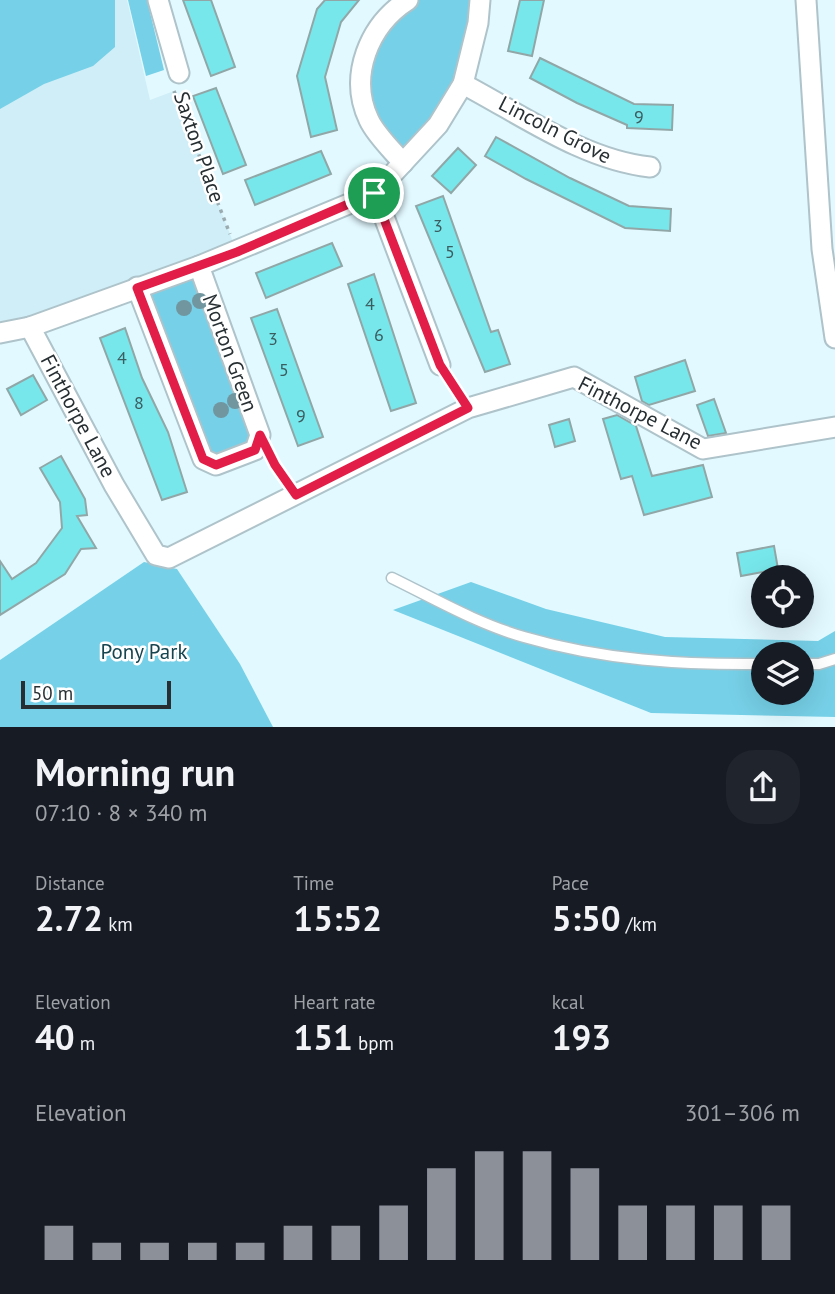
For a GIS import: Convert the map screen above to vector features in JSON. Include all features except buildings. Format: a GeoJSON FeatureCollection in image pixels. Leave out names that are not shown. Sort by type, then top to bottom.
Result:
{"type":"FeatureCollection","features":[{"type":"Feature","properties":{"kind":"street","name":"Saxton Place"},"geometry":{"type":"LineString","coordinates":[[158,0],[179,73]]}},
{"type":"Feature","properties":{"kind":"street"},"geometry":{"type":"LineString","coordinates":[[403,163],[369,122],[362,99],[361,72],[366,48],[379,24],[408,0]]}},
{"type":"Feature","properties":{"kind":"street"},"geometry":{"type":"LineString","coordinates":[[0,333],[30,327],[237,252],[374,193],[438,125],[463,84],[478,23],[480,0]]}},
{"type":"Feature","properties":{"kind":"street"},"geometry":{"type":"LineString","coordinates":[[806,0],[822,249],[835,338]]}},
{"type":"Feature","properties":{"kind":"street","name":"Lincoln Grove"},"geometry":{"type":"LineString","coordinates":[[463,84],[593,152],[623,164],[650,167]]}},
{"type":"Feature","properties":{"kind":"street"},"geometry":{"type":"LineString","coordinates":[[374,193],[440,365]]}},
{"type":"Feature","properties":{"kind":"street","name":"Morton Green"},"geometry":{"type":"LineString","coordinates":[[137,288],[203,459],[216,465],[255,450],[260,435],[199,266]]}},
{"type":"Feature","properties":{"kind":"street","name":"Finthorpe Lane"},"geometry":{"type":"LineString","coordinates":[[30,327],[114,485],[156,555],[169,558],[468,408],[574,377],[703,449],[835,427]]}},
{"type":"Feature","properties":{"kind":"lane"},"geometry":{"type":"LineString","coordinates":[[392,578],[480,621],[524,637],[622,657],[674,663],[751,664]]}},
{"type":"Feature","properties":{"kind":"lane"},"geometry":{"type":"LineString","coordinates":[[814,664],[835,659]]}},
{"type":"Feature","properties":{"kind":"path","name":"Saxton Place"},"geometry":{"type":"LineString","coordinates":[[179,73],[174,91],[237,252]]}},
{"type":"Feature","properties":{"kind":"path"},"geometry":{"type":"LineString","coordinates":[[260,435],[275,465],[296,495]]}},
{"type":"Feature","properties":{"kind":"shaded area"},"geometry":{"type":"Polygon","coordinates":[[[0,0],[127,0],[150,100],[174,91],[237,252],[0,333],[0,0]]]}},
{"type":"Feature","properties":{"kind":"green space"},"geometry":{"type":"Polygon","coordinates":[[[0,0],[115,0],[115,47],[93,66],[44,84],[0,109],[0,0]]]}},
{"type":"Feature","properties":{"kind":"green space"},"geometry":{"type":"Polygon","coordinates":[[[128,0],[147,0],[164,70],[146,76],[128,0]]]}},
{"type":"Feature","properties":{"kind":"green space"},"geometry":{"type":"Polygon","coordinates":[[[408,0],[480,0],[463,84],[403,163],[369,122],[361,72],[408,0]]]}},
{"type":"Feature","properties":{"kind":"green space"},"geometry":{"type":"Polygon","coordinates":[[[199,266],[260,435],[216,465],[137,287],[199,266]]]}},
{"type":"Feature","properties":{"kind":"green space","name":"Pony Park"},"geometry":{"type":"Polygon","coordinates":[[[144,562],[177,569],[240,664],[273,727],[0,727],[0,660],[144,562]]]}},
{"type":"Feature","properties":{"kind":"green space"},"geometry":{"type":"Polygon","coordinates":[[[471,582],[546,609],[665,637],[818,641],[835,631],[835,717],[651,713],[393,610],[471,582]]]}},
{"type":"Feature","properties":{"kind":"route"},"geometry":{"type":"LineString","coordinates":[[374,193],[440,365],[468,408],[296,495],[275,465],[260,435],[255,450],[216,465],[203,459],[137,288],[237,252],[374,193]]}}]}
